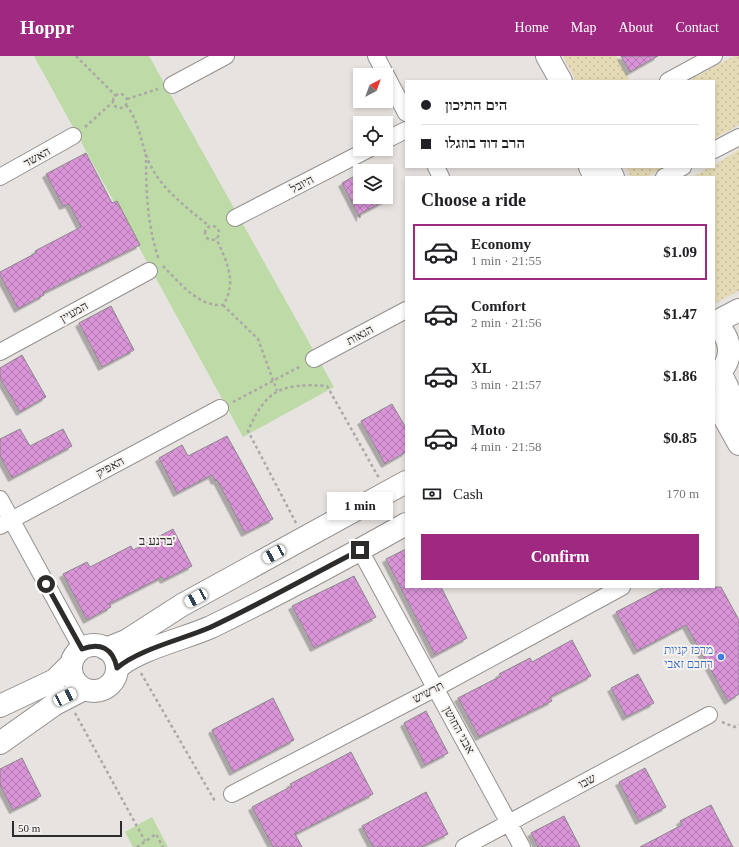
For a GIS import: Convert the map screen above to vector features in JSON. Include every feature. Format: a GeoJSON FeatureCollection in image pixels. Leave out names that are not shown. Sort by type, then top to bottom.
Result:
{"type":"FeatureCollection","features":[{"type":"Feature","properties":{"kind":"street"},"geometry":{"type":"LineString","coordinates":[[172,85],[226,56]]}},
{"type":"Feature","properties":{"kind":"street"},"geometry":{"type":"LineString","coordinates":[[376,56],[405,111]]}},
{"type":"Feature","properties":{"kind":"street"},"geometry":{"type":"LineString","coordinates":[[531,56],[543,80]]}},
{"type":"Feature","properties":{"kind":"street"},"geometry":{"type":"LineString","coordinates":[[547,56],[560,80]]}},
{"type":"Feature","properties":{"kind":"street"},"geometry":{"type":"LineString","coordinates":[[670,80],[714,56]]}},
{"type":"Feature","properties":{"kind":"street"},"geometry":{"type":"LineString","coordinates":[[393,136],[405,130]]}},
{"type":"Feature","properties":{"kind":"street","name":"האשד"},"geometry":{"type":"LineString","coordinates":[[0,177],[73,136]]}},
{"type":"Feature","properties":{"kind":"street"},"geometry":{"type":"LineString","coordinates":[[715,149],[739,137]]}},
{"type":"Feature","properties":{"kind":"street","name":"היובל"},"geometry":{"type":"LineString","coordinates":[[235,218],[355,156]]}},
{"type":"Feature","properties":{"kind":"street"},"geometry":{"type":"LineString","coordinates":[[666,176],[681,168]]}},
{"type":"Feature","properties":{"kind":"street","name":"המעיין"},"geometry":{"type":"LineString","coordinates":[[0,352],[149,271]]}},
{"type":"Feature","properties":{"kind":"street"},"geometry":{"type":"LineString","coordinates":[[715,322],[739,310]]}},
{"type":"Feature","properties":{"kind":"street","name":"הגאות"},"geometry":{"type":"LineString","coordinates":[[314,360],[405,311]]}},
{"type":"Feature","properties":{"kind":"street"},"geometry":{"type":"LineString","coordinates":[[715,324],[734,342],[728,358],[717,374],[739,412]]}},
{"type":"Feature","properties":{"kind":"street"},"geometry":{"type":"LineString","coordinates":[[715,401],[739,444]]}},
{"type":"Feature","properties":{"kind":"street","name":"האפיק"},"geometry":{"type":"LineString","coordinates":[[5,523],[220,408]]}},
{"type":"Feature","properties":{"kind":"street"},"geometry":{"type":"LineString","coordinates":[[106,649],[126,641],[182,605],[405,483]]}},
{"type":"Feature","properties":{"kind":"street"},"geometry":{"type":"LineString","coordinates":[[0,499],[5,523],[76,656],[73,678],[84,689],[91,692],[106,688],[112,683],[117,668],[116,660],[106,649],[91,645],[76,656],[55,680],[0,706]]}},
{"type":"Feature","properties":{"kind":"street"},"geometry":{"type":"LineString","coordinates":[[117,668],[124,662],[140,654],[211,627],[360,550],[405,525]]}},
{"type":"Feature","properties":{"kind":"street","name":"אבני החושן"},"geometry":{"type":"LineString","coordinates":[[360,550],[522,847]]}},
{"type":"Feature","properties":{"kind":"street","name":"תרשיש"},"geometry":{"type":"LineString","coordinates":[[232,794],[436,688],[620,588]]}},
{"type":"Feature","properties":{"kind":"street"},"geometry":{"type":"LineString","coordinates":[[0,743],[55,704],[84,689]]}},
{"type":"Feature","properties":{"kind":"street","name":"שבו"},"geometry":{"type":"LineString","coordinates":[[464,847],[510,824],[709,715]]}},
{"type":"Feature","properties":{"kind":"path"},"geometry":{"type":"LineString","coordinates":[[76,56],[116,96]]}},
{"type":"Feature","properties":{"kind":"path"},"geometry":{"type":"LineString","coordinates":[[127,99],[172,85]]}},
{"type":"Feature","properties":{"kind":"path"},"geometry":{"type":"LineString","coordinates":[[73,136],[113,102],[116,96],[122,94],[127,99]]}},
{"type":"Feature","properties":{"kind":"path"},"geometry":{"type":"LineString","coordinates":[[127,99],[126,105],[132,113],[152,170],[168,190],[209,226],[215,227],[218,230],[216,238],[228,263],[231,282],[227,298],[223,305]]}},
{"type":"Feature","properties":{"kind":"path"},"geometry":{"type":"LineString","coordinates":[[113,102],[115,106],[120,108],[126,105]]}},
{"type":"Feature","properties":{"kind":"path"},"geometry":{"type":"LineString","coordinates":[[146,154],[148,213],[152,239],[160,262],[192,294],[214,306],[223,305]]}},
{"type":"Feature","properties":{"kind":"path"},"geometry":{"type":"LineString","coordinates":[[209,226],[205,231],[206,236],[211,240],[216,238]]}},
{"type":"Feature","properties":{"kind":"path"},"geometry":{"type":"LineString","coordinates":[[223,305],[258,339],[277,391]]}},
{"type":"Feature","properties":{"kind":"path"},"geometry":{"type":"LineString","coordinates":[[220,408],[314,360]]}},
{"type":"Feature","properties":{"kind":"path"},"geometry":{"type":"LineString","coordinates":[[297,525],[248,431],[256,413],[268,396],[277,391],[302,384],[327,386],[381,481]]}},
{"type":"Feature","properties":{"kind":"path"},"geometry":{"type":"LineString","coordinates":[[142,674],[216,803]]}},
{"type":"Feature","properties":{"kind":"path"},"geometry":{"type":"LineString","coordinates":[[76,714],[145,841]]}},
{"type":"Feature","properties":{"kind":"path"},"geometry":{"type":"LineString","coordinates":[[734,727],[739,724]]}},
{"type":"Feature","properties":{"kind":"path"},"geometry":{"type":"LineString","coordinates":[[136,847],[156,834],[163,847]]}},
{"type":"Feature","properties":{"kind":"sand"},"geometry":{"type":"Polygon","coordinates":[[[563,56],[616,56],[629,79],[628,80],[575,80],[563,56]]]}},
{"type":"Feature","properties":{"kind":"sand"},"geometry":{"type":"Polygon","coordinates":[[[734,56],[739,56],[739,125],[715,138],[715,80],[690,80],[734,56]]]}},
{"type":"Feature","properties":{"kind":"sand"},"geometry":{"type":"Polygon","coordinates":[[[739,150],[739,291],[715,303],[715,176],[694,176],[708,168],[715,168],[715,164],[739,150]]]}},
{"type":"Feature","properties":{"kind":"sand"},"geometry":{"type":"Polygon","coordinates":[[[626,168],[662,168],[649,176],[630,176],[626,168]]]}},
{"type":"Feature","properties":{"kind":"green space"},"geometry":{"type":"Polygon","coordinates":[[[34,56],[149,56],[334,387],[243,437],[34,56]]]}},
{"type":"Feature","properties":{"kind":"green space"},"geometry":{"type":"Polygon","coordinates":[[[152,817],[168,847],[133,847],[125,832],[152,817]]]}},
{"type":"Feature","properties":{"kind":"building"},"geometry":{"type":"Polygon","coordinates":[[[621,56],[658,56],[630,72],[621,56]]]}},
{"type":"Feature","properties":{"kind":"building"},"geometry":{"type":"Polygon","coordinates":[[[86,153],[112,203],[117,201],[140,245],[43,293],[44,295],[18,309],[0,275],[0,272],[36,253],[35,251],[81,227],[69,204],[63,206],[46,174],[86,153]]]}},
{"type":"Feature","properties":{"kind":"building"},"geometry":{"type":"Polygon","coordinates":[[[353,177],[353,204],[379,204],[360,214],[360,218],[342,183],[353,177]]]}},
{"type":"Feature","properties":{"kind":"building"},"geometry":{"type":"Polygon","coordinates":[[[111,306],[134,350],[102,367],[79,323],[111,306]]]}},
{"type":"Feature","properties":{"kind":"building"},"geometry":{"type":"Polygon","coordinates":[[[22,355],[46,397],[20,412],[0,378],[0,368],[22,355]]]}},
{"type":"Feature","properties":{"kind":"building"},"geometry":{"type":"Polygon","coordinates":[[[392,404],[405,426],[405,453],[385,464],[361,421],[392,404]]]}},
{"type":"Feature","properties":{"kind":"building"},"geometry":{"type":"Polygon","coordinates":[[[20,429],[30,446],[63,429],[72,446],[12,478],[0,456],[0,439],[20,429]]]}},
{"type":"Feature","properties":{"kind":"building"},"geometry":{"type":"Polygon","coordinates":[[[227,436],[273,519],[245,533],[217,480],[215,481],[212,475],[177,493],[159,458],[182,445],[188,456],[227,436]]]}},
{"type":"Feature","properties":{"kind":"building"},"geometry":{"type":"Polygon","coordinates":[[[173,529],[192,566],[164,580],[162,577],[109,604],[111,607],[87,620],[63,574],[87,562],[90,567],[131,546],[133,550],[173,529]]]}},
{"type":"Feature","properties":{"kind":"building"},"geometry":{"type":"Polygon","coordinates":[[[405,550],[405,588],[442,588],[467,638],[435,655],[386,559],[405,550]]]}},
{"type":"Feature","properties":{"kind":"building"},"geometry":{"type":"Polygon","coordinates":[[[354,576],[376,617],[314,648],[292,606],[354,576]]]}},
{"type":"Feature","properties":{"kind":"building","name":"מרכז קניות רחבם זאבי"},"geometry":{"type":"Polygon","coordinates":[[[721,587],[739,620],[739,694],[728,701],[686,625],[637,651],[616,612],[662,588],[721,587]]]}},
{"type":"Feature","properties":{"kind":"building"},"geometry":{"type":"Polygon","coordinates":[[[572,640],[591,676],[550,697],[552,701],[479,737],[458,698],[501,676],[499,674],[530,658],[532,662],[572,640]]]}},
{"type":"Feature","properties":{"kind":"building"},"geometry":{"type":"Polygon","coordinates":[[[638,674],[654,703],[626,717],[611,688],[638,674]]]}},
{"type":"Feature","properties":{"kind":"building"},"geometry":{"type":"Polygon","coordinates":[[[273,698],[294,740],[233,772],[212,730],[273,698]]]}},
{"type":"Feature","properties":{"kind":"building"},"geometry":{"type":"Polygon","coordinates":[[[426,711],[448,753],[425,765],[404,723],[426,711]]]}},
{"type":"Feature","properties":{"kind":"building"},"geometry":{"type":"Polygon","coordinates":[[[351,752],[373,794],[295,834],[302,847],[273,847],[252,807],[292,786],[290,784],[351,752]]]}},
{"type":"Feature","properties":{"kind":"building"},"geometry":{"type":"Polygon","coordinates":[[[22,758],[41,796],[13,810],[0,785],[0,769],[22,758]]]}},
{"type":"Feature","properties":{"kind":"building"},"geometry":{"type":"Polygon","coordinates":[[[645,768],[666,807],[639,821],[619,782],[645,768]]]}},
{"type":"Feature","properties":{"kind":"building"},"geometry":{"type":"Polygon","coordinates":[[[426,792],[448,834],[421,847],[373,847],[362,826],[426,792]]]}},
{"type":"Feature","properties":{"kind":"building"},"geometry":{"type":"Polygon","coordinates":[[[711,805],[733,847],[640,847],[682,825],[680,821],[711,805]]]}},
{"type":"Feature","properties":{"kind":"building"},"geometry":{"type":"Polygon","coordinates":[[[564,816],[580,847],[538,847],[531,833],[564,816]]]}},
{"type":"Feature","properties":{"kind":"place","name":"מרכז קניות רחבם זאבי"},"geometry":{"type":"Point","coordinates":[721,657]}},
{"type":"Feature","properties":{"kind":"district","name":"ברנע ב'"},"geometry":{"type":"Point","coordinates":[157,540]}},
{"type":"Feature","properties":{"kind":"route"},"geometry":{"type":"LineString","coordinates":[[46,584],[82,649],[91,645],[106,649],[116,660],[117,668],[124,662],[140,654],[211,627],[360,550]]}}]}
